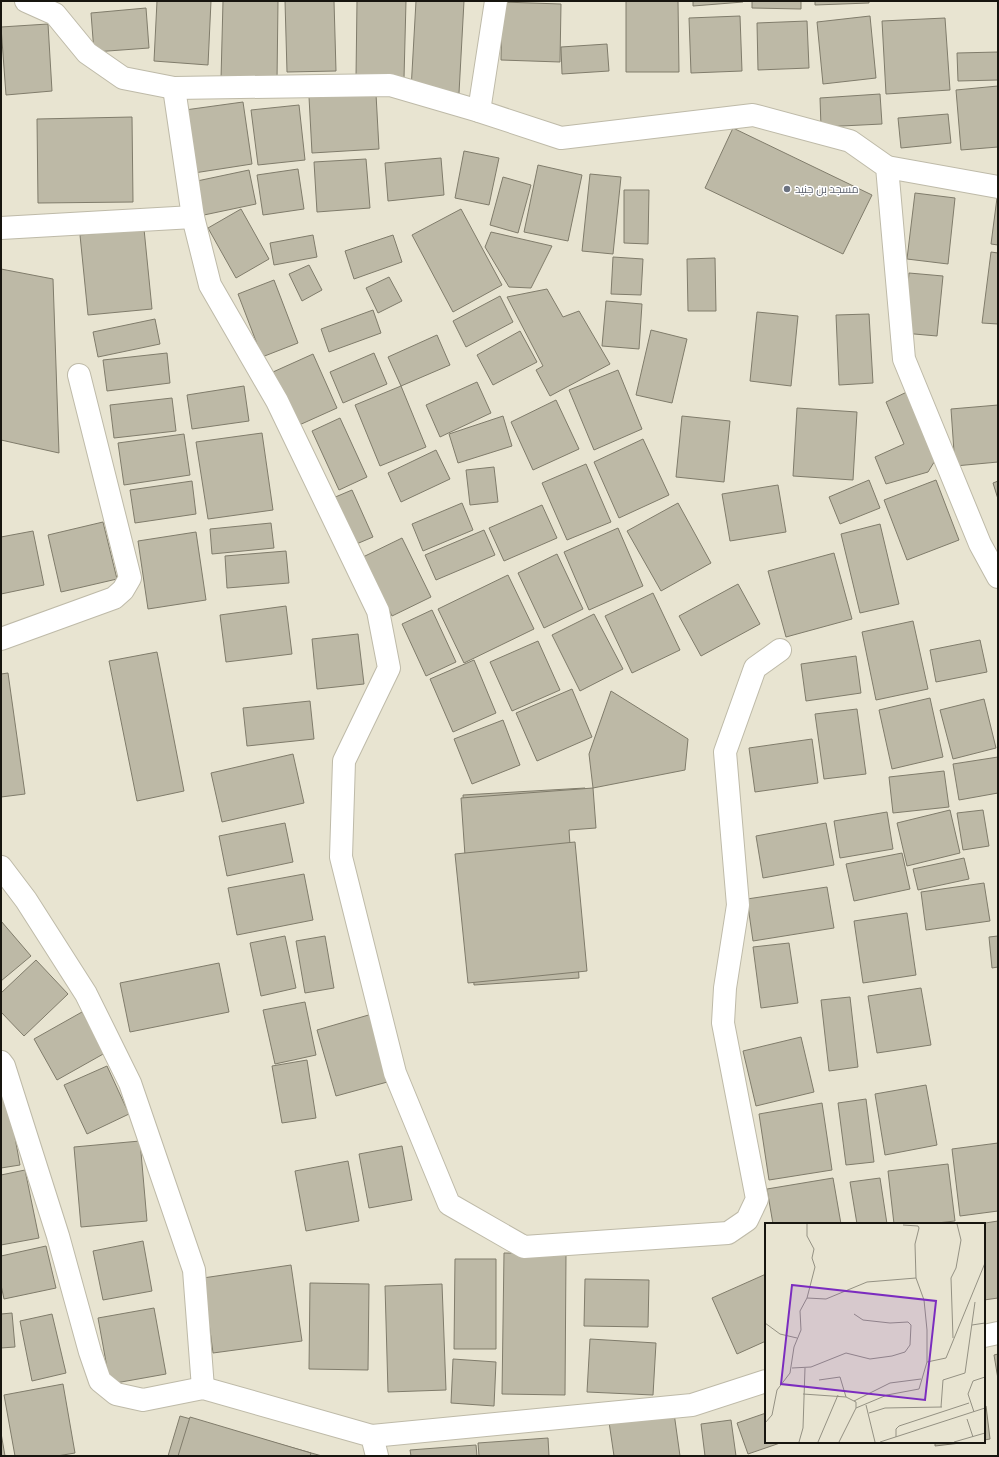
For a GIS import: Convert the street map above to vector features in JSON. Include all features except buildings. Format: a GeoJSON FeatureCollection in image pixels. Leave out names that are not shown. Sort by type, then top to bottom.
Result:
{"type":"FeatureCollection","features":[{"type":"Feature","properties":{"kind":"street"},"geometry":{"type":"LineString","coordinates":[[26,1],[55,14],[88,53],[123,78],[174,88],[390,85],[479,111],[561,138],[753,115],[850,141],[887,167],[998,187]]}},
{"type":"Feature","properties":{"kind":"street"},"geometry":{"type":"LineString","coordinates":[[479,111],[496,1]]}},
{"type":"Feature","properties":{"kind":"street"},"geometry":{"type":"LineString","coordinates":[[174,88],[193,217],[210,284],[277,401],[378,611],[389,668],[344,761],[342,857],[395,1073],[449,1204],[524,1247],[728,1233],[747,1220],[757,1199],[723,1023],[725,988],[738,905],[725,752],[755,668],[780,650]]}},
{"type":"Feature","properties":{"kind":"street"},"geometry":{"type":"LineString","coordinates":[[887,167],[904,359],[980,544],[998,577]]}},
{"type":"Feature","properties":{"kind":"street"},"geometry":{"type":"LineString","coordinates":[[1,228],[193,217]]}},
{"type":"Feature","properties":{"kind":"street"},"geometry":{"type":"LineString","coordinates":[[1,639],[114,598],[123,590],[130,578],[78,375]]}},
{"type":"Feature","properties":{"kind":"street"},"geometry":{"type":"LineString","coordinates":[[1,867],[26,900],[86,994],[130,1083],[194,1270],[203,1388]]}},
{"type":"Feature","properties":{"kind":"street"},"geometry":{"type":"LineString","coordinates":[[1,1062],[4,1066],[58,1236],[90,1352],[100,1381],[116,1394],[143,1400],[203,1388],[375,1446],[692,1405],[765,1381]]}},
{"type":"Feature","properties":{"kind":"street"},"geometry":{"type":"LineString","coordinates":[[985,1336],[998,1333]]}},
{"type":"Feature","properties":{"kind":"place","name":"مسجد بن جنيد"},"geometry":{"type":"Point","coordinates":[787,189]}}]}
